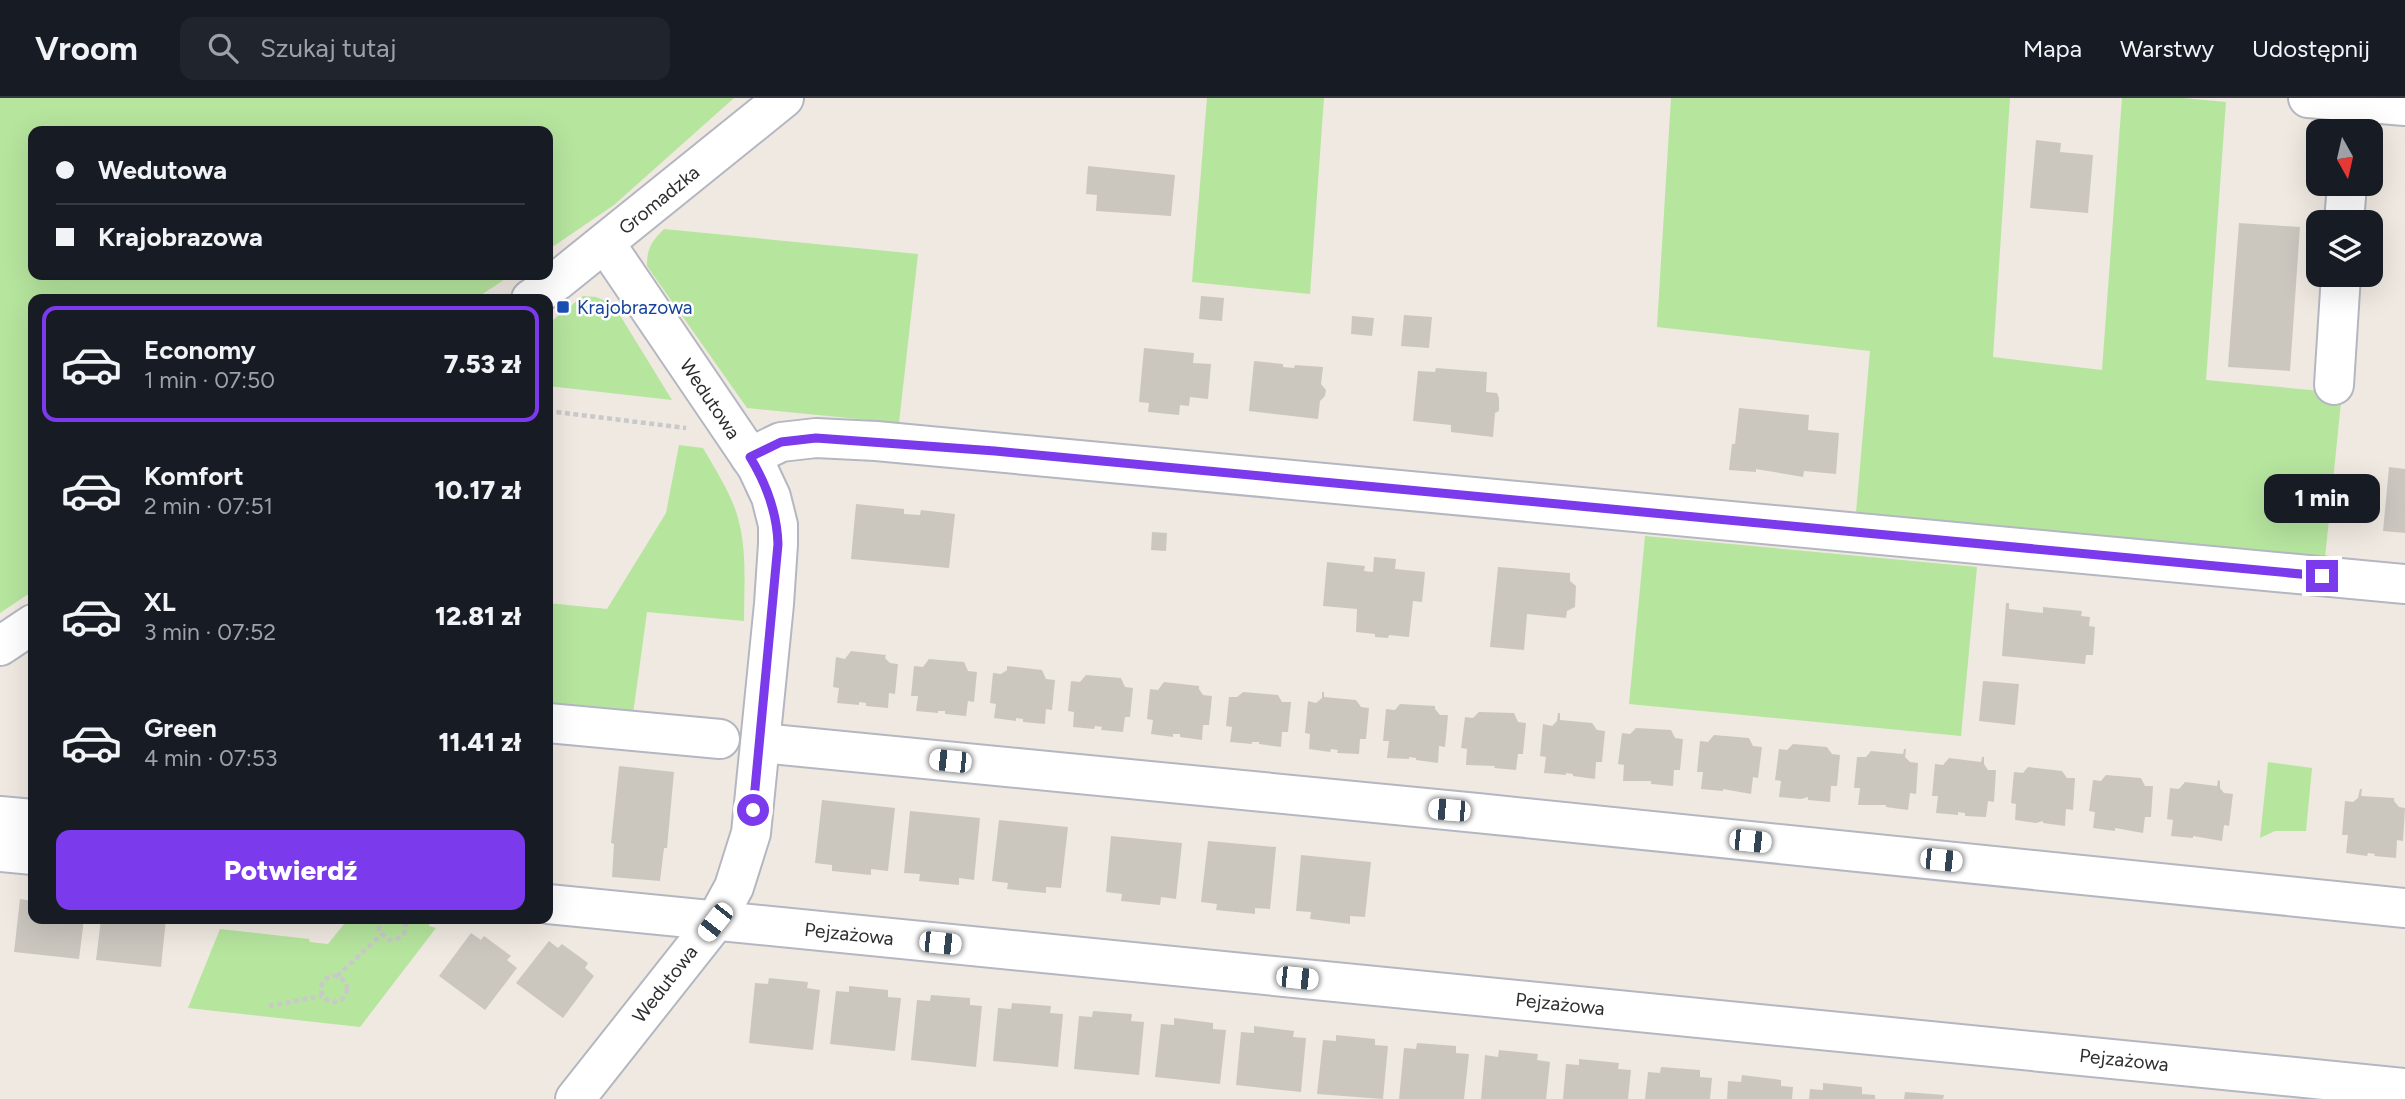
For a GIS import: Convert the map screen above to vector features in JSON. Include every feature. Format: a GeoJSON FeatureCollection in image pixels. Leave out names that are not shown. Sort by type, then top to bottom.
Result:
{"type":"FeatureCollection","features":[{"type":"Feature","properties":{"kind":"street","name":"Gromadzka"},"geometry":{"type":"LineString","coordinates":[[538,294],[784,98]]}},
{"type":"Feature","properties":{"kind":"street"},"geometry":{"type":"LineString","coordinates":[[2308,98],[2351,117],[2405,106]]}},
{"type":"Feature","properties":{"kind":"street","name":"Wedutowa"},"geometry":{"type":"LineString","coordinates":[[575,1099],[715,922],[734,887],[751,833],[774,604],[778,525],[771,497],[750,457],[604,243]]}},
{"type":"Feature","properties":{"kind":"street"},"geometry":{"type":"LineString","coordinates":[[2334,385],[2340,287]]}},
{"type":"Feature","properties":{"kind":"street"},"geometry":{"type":"LineString","coordinates":[[750,457],[781,442],[804,439],[876,441],[2405,584]]}},
{"type":"Feature","properties":{"kind":"street"},"geometry":{"type":"LineString","coordinates":[[553,723],[720,739]]}},
{"type":"Feature","properties":{"kind":"street"},"geometry":{"type":"LineString","coordinates":[[761,743],[1435,808],[2405,908]]}},
{"type":"Feature","properties":{"kind":"street"},"geometry":{"type":"LineString","coordinates":[[0,816],[28,819]]}},
{"type":"Feature","properties":{"kind":"street"},"geometry":{"type":"LineString","coordinates":[[0,852],[28,855]]}},
{"type":"Feature","properties":{"kind":"street","name":"Pejzażowa"},"geometry":{"type":"LineString","coordinates":[[553,905],[2258,1086],[2405,1088]]}},
{"type":"Feature","properties":{"kind":"path"},"geometry":{"type":"LineString","coordinates":[[553,412],[716,432],[728,425]]}},
{"type":"Feature","properties":{"kind":"path"},"geometry":{"type":"LineString","coordinates":[[379,924],[381,935],[388,940],[396,940],[404,935],[405,924]]}},
{"type":"Feature","properties":{"kind":"path"},"geometry":{"type":"LineString","coordinates":[[337,976],[345,982],[347,993],[340,1001],[330,1003],[322,996],[321,985],[327,977],[337,976],[381,935]]}},
{"type":"Feature","properties":{"kind":"path"},"geometry":{"type":"LineString","coordinates":[[269,1006],[322,996]]}},
{"type":"Feature","properties":{"kind":"green space"},"geometry":{"type":"Polygon","coordinates":[[[0,98],[734,98],[614,205],[553,247],[553,126],[28,126],[28,280],[504,280],[482,294],[28,294],[28,594],[0,613],[0,98]]]}},
{"type":"Feature","properties":{"kind":"green space"},"geometry":{"type":"Polygon","coordinates":[[[1207,98],[1324,98],[1310,294],[1192,282],[1207,98]]]}},
{"type":"Feature","properties":{"kind":"green space"},"geometry":{"type":"Polygon","coordinates":[[[1671,98],[2010,98],[1993,357],[2102,370],[2122,98],[2183,98],[2226,102],[2206,380],[2342,393],[2325,558],[1856,513],[1870,351],[1657,327],[1671,98]]]}},
{"type":"Feature","properties":{"kind":"green space"},"geometry":{"type":"Polygon","coordinates":[[[664,229],[918,254],[899,423],[747,408],[647,266],[651,246],[664,229]]]}},
{"type":"Feature","properties":{"kind":"green space"},"geometry":{"type":"Polygon","coordinates":[[[583,296],[596,297],[613,304],[672,400],[553,387],[553,320],[583,296]]]}},
{"type":"Feature","properties":{"kind":"green space"},"geometry":{"type":"Polygon","coordinates":[[[679,445],[703,448],[733,503],[742,534],[744,621],[647,612],[633,714],[553,706],[553,604],[607,609],[666,513],[679,445]]]}},
{"type":"Feature","properties":{"kind":"green space"},"geometry":{"type":"Polygon","coordinates":[[[1645,536],[1977,567],[1961,736],[1629,704],[1645,536]]]}},
{"type":"Feature","properties":{"kind":"green space"},"geometry":{"type":"Polygon","coordinates":[[[2268,762],[2312,768],[2306,831],[2275,831],[2260,838],[2268,762]]]}},
{"type":"Feature","properties":{"kind":"green space"},"geometry":{"type":"Polygon","coordinates":[[[344,924],[429,924],[436,928],[360,1027],[188,1008],[220,929],[309,939],[310,942],[328,944],[344,924]]]}},
{"type":"Feature","properties":{"kind":"building"},"geometry":{"type":"Polygon","coordinates":[[[2036,140],[2061,143],[2060,152],[2093,155],[2088,213],[2030,208],[2036,140]]]}},
{"type":"Feature","properties":{"kind":"building"},"geometry":{"type":"Polygon","coordinates":[[[1088,166],[1175,175],[1171,216],[1096,211],[1097,195],[1086,194],[1088,166]]]}},
{"type":"Feature","properties":{"kind":"building"},"geometry":{"type":"Polygon","coordinates":[[[2239,223],[2300,227],[2290,371],[2228,367],[2239,223]]]}},
{"type":"Feature","properties":{"kind":"building"},"geometry":{"type":"Polygon","coordinates":[[[1201,296],[1224,298],[1222,321],[1199,319],[1201,296]]]}},
{"type":"Feature","properties":{"kind":"building"},"geometry":{"type":"Polygon","coordinates":[[[1404,315],[1432,317],[1429,348],[1401,346],[1404,315]]]}},
{"type":"Feature","properties":{"kind":"building"},"geometry":{"type":"Polygon","coordinates":[[[1352,316],[1374,318],[1372,336],[1351,334],[1352,316]]]}},
{"type":"Feature","properties":{"kind":"building"},"geometry":{"type":"Polygon","coordinates":[[[1144,348],[1194,353],[1193,363],[1211,364],[1208,399],[1190,397],[1189,406],[1180,405],[1179,415],[1148,412],[1149,403],[1139,402],[1144,348]]]}},
{"type":"Feature","properties":{"kind":"building"},"geometry":{"type":"Polygon","coordinates":[[[1254,361],[1294,368],[1295,365],[1323,367],[1321,384],[1326,390],[1320,401],[1318,419],[1249,411],[1254,361]]]}},
{"type":"Feature","properties":{"kind":"building"},"geometry":{"type":"Polygon","coordinates":[[[1436,368],[1487,372],[1486,392],[1497,393],[1499,398],[1493,437],[1451,432],[1451,425],[1413,421],[1418,371],[1435,372],[1436,368]]]}},
{"type":"Feature","properties":{"kind":"building"},"geometry":{"type":"Polygon","coordinates":[[[1739,408],[1809,415],[1808,430],[1839,433],[1836,474],[1804,471],[1803,477],[1756,469],[1756,472],[1729,470],[1739,408]]]}},
{"type":"Feature","properties":{"kind":"building"},"geometry":{"type":"Polygon","coordinates":[[[2389,467],[2405,469],[2405,533],[2383,531],[2389,467]]]}},
{"type":"Feature","properties":{"kind":"building"},"geometry":{"type":"Polygon","coordinates":[[[856,504],[904,509],[904,514],[920,515],[921,510],[955,514],[949,568],[851,559],[856,504]]]}},
{"type":"Feature","properties":{"kind":"building"},"geometry":{"type":"Polygon","coordinates":[[[1152,532],[1167,533],[1166,551],[1151,550],[1152,532]]]}},
{"type":"Feature","properties":{"kind":"building"},"geometry":{"type":"Polygon","coordinates":[[[1374,557],[1396,559],[1395,569],[1425,572],[1422,602],[1413,601],[1409,637],[1375,637],[1375,634],[1356,632],[1357,609],[1323,606],[1327,562],[1365,566],[1364,571],[1373,572],[1374,557]]]}},
{"type":"Feature","properties":{"kind":"building"},"geometry":{"type":"Polygon","coordinates":[[[1498,567],[1570,573],[1570,581],[1576,586],[1575,607],[1567,611],[1566,618],[1527,614],[1524,650],[1490,647],[1498,567]]]}},
{"type":"Feature","properties":{"kind":"building"},"geometry":{"type":"Polygon","coordinates":[[[2006,603],[2009,603],[2009,609],[2043,613],[2043,607],[2082,611],[2081,616],[2090,617],[2089,626],[2095,627],[2093,655],[2086,655],[2085,664],[2002,656],[2006,603]]]}},
{"type":"Feature","properties":{"kind":"building"},"geometry":{"type":"Polygon","coordinates":[[[851,651],[886,655],[885,658],[890,663],[898,664],[895,694],[889,693],[888,708],[866,706],[866,703],[859,702],[859,705],[837,703],[839,688],[833,687],[836,657],[845,659],[851,651]]]}},
{"type":"Feature","properties":{"kind":"building"},"geometry":{"type":"Polygon","coordinates":[[[929,659],[964,662],[968,671],[977,672],[974,702],[968,701],[966,716],[945,714],[945,711],[916,711],[918,696],[911,696],[914,666],[923,667],[929,659]]]}},
{"type":"Feature","properties":{"kind":"building"},"geometry":{"type":"Polygon","coordinates":[[[1007,666],[1042,670],[1046,679],[1055,680],[1052,710],[1046,709],[1045,724],[1023,722],[1023,719],[1016,718],[1016,721],[994,718],[996,704],[990,703],[993,673],[1001,674],[1007,670],[1007,666]]]}},
{"type":"Feature","properties":{"kind":"building"},"geometry":{"type":"Polygon","coordinates":[[[1086,675],[1121,678],[1125,687],[1133,688],[1130,717],[1125,717],[1123,732],[1101,730],[1102,727],[1095,726],[1094,729],[1073,727],[1074,712],[1068,711],[1071,681],[1080,682],[1086,675]]]}},
{"type":"Feature","properties":{"kind":"building"},"geometry":{"type":"Polygon","coordinates":[[[1983,681],[2019,684],[2015,725],[1979,721],[1983,681]]]}},
{"type":"Feature","properties":{"kind":"building"},"geometry":{"type":"Polygon","coordinates":[[[1164,682],[1199,686],[1203,695],[1212,696],[1209,725],[1203,725],[1202,740],[1180,737],[1180,734],[1173,734],[1173,737],[1151,734],[1153,720],[1147,719],[1150,689],[1158,690],[1164,682]]]}},
{"type":"Feature","properties":{"kind":"building"},"geometry":{"type":"Polygon","coordinates":[[[1243,692],[1278,695],[1282,702],[1291,702],[1288,732],[1282,732],[1281,747],[1259,742],[1230,742],[1232,727],[1226,726],[1229,697],[1237,697],[1243,692]]]}},
{"type":"Feature","properties":{"kind":"building"},"geometry":{"type":"Polygon","coordinates":[[[1322,692],[1324,697],[1356,700],[1361,707],[1369,708],[1366,739],[1360,739],[1359,754],[1337,753],[1338,750],[1331,749],[1330,752],[1309,749],[1310,734],[1305,733],[1308,701],[1316,703],[1322,698],[1322,692]]]}},
{"type":"Feature","properties":{"kind":"building"},"geometry":{"type":"Polygon","coordinates":[[[1400,704],[1435,706],[1440,715],[1448,715],[1445,747],[1439,746],[1438,763],[1409,757],[1387,758],[1389,741],[1383,741],[1386,709],[1395,710],[1400,704]]]}},
{"type":"Feature","properties":{"kind":"building"},"geometry":{"type":"Polygon","coordinates":[[[1479,712],[1514,713],[1518,722],[1526,723],[1523,754],[1518,754],[1516,770],[1466,765],[1467,749],[1461,748],[1465,717],[1473,718],[1479,712]]]}},
{"type":"Feature","properties":{"kind":"building"},"geometry":{"type":"Polygon","coordinates":[[[1558,713],[1560,720],[1592,723],[1597,730],[1605,731],[1602,762],[1596,762],[1595,779],[1566,773],[1544,773],[1546,757],[1540,756],[1543,724],[1552,726],[1557,721],[1558,713]]]}},
{"type":"Feature","properties":{"kind":"building"},"geometry":{"type":"Polygon","coordinates":[[[1636,728],[1671,730],[1675,738],[1683,739],[1680,770],[1674,770],[1673,786],[1651,784],[1651,781],[1623,781],[1624,765],[1618,764],[1622,733],[1630,734],[1636,728]]]}},
{"type":"Feature","properties":{"kind":"building"},"geometry":{"type":"Polygon","coordinates":[[[1714,735],[1749,738],[1753,746],[1762,747],[1758,778],[1753,777],[1751,794],[1723,789],[1701,789],[1703,772],[1697,772],[1700,741],[1708,742],[1714,735]]]}},
{"type":"Feature","properties":{"kind":"building"},"geometry":{"type":"Polygon","coordinates":[[[1793,744],[1827,747],[1832,754],[1840,755],[1837,786],[1831,786],[1830,802],[1808,800],[1808,797],[1779,797],[1781,781],[1775,780],[1779,749],[1787,750],[1793,744]]]}},
{"type":"Feature","properties":{"kind":"building"},"geometry":{"type":"Polygon","coordinates":[[[1904,749],[1905,757],[1910,762],[1918,763],[1916,794],[1910,793],[1908,810],[1886,805],[1858,805],[1860,788],[1854,788],[1857,757],[1866,757],[1871,751],[1903,754],[1904,749]]]}},
{"type":"Feature","properties":{"kind":"building"},"geometry":{"type":"Polygon","coordinates":[[[1982,757],[1988,770],[1996,770],[1994,802],[1988,801],[1986,817],[1965,816],[1965,813],[1958,812],[1958,815],[1936,813],[1938,796],[1932,796],[1935,764],[1943,765],[1949,758],[1981,762],[1982,757]]]}},
{"type":"Feature","properties":{"kind":"building"},"geometry":{"type":"Polygon","coordinates":[[[619,766],[674,772],[667,848],[664,848],[660,881],[612,877],[614,844],[611,843],[619,766]]]}},
{"type":"Feature","properties":{"kind":"building"},"geometry":{"type":"Polygon","coordinates":[[[2028,767],[2062,771],[2067,778],[2075,778],[2073,810],[2066,809],[2065,826],[2043,821],[2036,823],[2015,820],[2016,804],[2011,803],[2014,772],[2023,773],[2028,767]]]}},
{"type":"Feature","properties":{"kind":"building"},"geometry":{"type":"Polygon","coordinates":[[[2106,775],[2141,778],[2145,786],[2153,786],[2151,817],[2145,817],[2143,833],[2115,828],[2115,831],[2093,828],[2095,812],[2089,811],[2093,780],[2101,781],[2106,775]]]}},
{"type":"Feature","properties":{"kind":"building"},"geometry":{"type":"Polygon","coordinates":[[[2218,780],[2224,793],[2233,794],[2229,826],[2224,825],[2222,841],[2193,836],[2171,836],[2173,820],[2167,819],[2170,788],[2179,789],[2185,782],[2217,786],[2218,780]]]}},
{"type":"Feature","properties":{"kind":"building"},"geometry":{"type":"Polygon","coordinates":[[[2360,789],[2361,796],[2394,798],[2399,807],[2405,808],[2403,841],[2397,840],[2396,858],[2368,853],[2367,856],[2346,853],[2348,835],[2342,835],[2345,801],[2353,802],[2358,798],[2360,789]]]}},
{"type":"Feature","properties":{"kind":"building"},"geometry":{"type":"Polygon","coordinates":[[[822,800],[895,808],[888,871],[871,869],[871,875],[832,871],[832,865],[815,863],[822,800]]]}},
{"type":"Feature","properties":{"kind":"building"},"geometry":{"type":"Polygon","coordinates":[[[910,811],[980,818],[974,880],[959,878],[959,885],[919,881],[920,874],[904,873],[910,811]]]}},
{"type":"Feature","properties":{"kind":"building"},"geometry":{"type":"Polygon","coordinates":[[[999,820],[1068,827],[1061,888],[1046,887],[1046,893],[1007,889],[1008,883],[992,881],[999,820]]]}},
{"type":"Feature","properties":{"kind":"building"},"geometry":{"type":"Polygon","coordinates":[[[1111,836],[1182,843],[1176,899],[1161,897],[1160,905],[1121,901],[1122,894],[1106,892],[1111,836]]]}},
{"type":"Feature","properties":{"kind":"building"},"geometry":{"type":"Polygon","coordinates":[[[1208,841],[1276,847],[1270,909],[1255,908],[1255,914],[1216,910],[1217,904],[1201,902],[1208,841]]]}},
{"type":"Feature","properties":{"kind":"building"},"geometry":{"type":"Polygon","coordinates":[[[1301,855],[1371,862],[1365,917],[1350,916],[1350,924],[1310,919],[1311,912],[1296,911],[1301,855]]]}},
{"type":"Feature","properties":{"kind":"building"},"geometry":{"type":"Polygon","coordinates":[[[20,899],[28,900],[28,924],[83,924],[79,959],[14,952],[20,899]]]}},
{"type":"Feature","properties":{"kind":"building"},"geometry":{"type":"Polygon","coordinates":[[[100,924],[165,924],[161,967],[96,960],[100,924]]]}},
{"type":"Feature","properties":{"kind":"building"},"geometry":{"type":"Polygon","coordinates":[[[471,933],[481,940],[484,936],[511,956],[507,960],[517,968],[485,1010],[439,976],[471,933]]]}},
{"type":"Feature","properties":{"kind":"building"},"geometry":{"type":"Polygon","coordinates":[[[549,941],[558,948],[562,944],[588,963],[585,968],[594,976],[563,1018],[516,983],[549,941]]]}},
{"type":"Feature","properties":{"kind":"building"},"geometry":{"type":"Polygon","coordinates":[[[769,978],[808,982],[807,988],[820,990],[813,1050],[749,1043],[755,983],[768,984],[769,978]]]}},
{"type":"Feature","properties":{"kind":"building"},"geometry":{"type":"Polygon","coordinates":[[[849,986],[888,990],[888,997],[901,998],[895,1051],[830,1044],[836,991],[849,992],[849,986]]]}},
{"type":"Feature","properties":{"kind":"building"},"geometry":{"type":"Polygon","coordinates":[[[931,995],[970,998],[970,1005],[982,1006],[976,1067],[911,1060],[917,1000],[930,1001],[931,995]]]}},
{"type":"Feature","properties":{"kind":"building"},"geometry":{"type":"Polygon","coordinates":[[[1012,1003],[1051,1006],[1050,1013],[1063,1014],[1058,1067],[993,1061],[998,1008],[1011,1009],[1012,1003]]]}},
{"type":"Feature","properties":{"kind":"building"},"geometry":{"type":"Polygon","coordinates":[[[1093,1011],[1132,1014],[1131,1021],[1144,1022],[1139,1075],[1074,1069],[1079,1016],[1092,1017],[1093,1011]]]}},
{"type":"Feature","properties":{"kind":"building"},"geometry":{"type":"Polygon","coordinates":[[[1174,1018],[1213,1023],[1213,1029],[1226,1030],[1220,1084],[1155,1077],[1161,1024],[1174,1025],[1174,1018]]]}},
{"type":"Feature","properties":{"kind":"building"},"geometry":{"type":"Polygon","coordinates":[[[1254,1026],[1294,1031],[1293,1037],[1306,1038],[1301,1092],[1236,1085],[1241,1032],[1254,1033],[1254,1026]]]}},
{"type":"Feature","properties":{"kind":"building"},"geometry":{"type":"Polygon","coordinates":[[[1336,1035],[1375,1039],[1375,1045],[1388,1046],[1383,1099],[1317,1094],[1323,1040],[1336,1041],[1336,1035]]]}},
{"type":"Feature","properties":{"kind":"building"},"geometry":{"type":"Polygon","coordinates":[[[1417,1043],[1456,1046],[1456,1053],[1469,1054],[1464,1099],[1399,1099],[1404,1048],[1416,1049],[1417,1043]]]}},
{"type":"Feature","properties":{"kind":"building"},"geometry":{"type":"Polygon","coordinates":[[[1499,1050],[1538,1054],[1537,1060],[1550,1062],[1546,1099],[1481,1099],[1485,1055],[1498,1057],[1499,1050]]]}},
{"type":"Feature","properties":{"kind":"building"},"geometry":{"type":"Polygon","coordinates":[[[1579,1059],[1619,1063],[1618,1069],[1631,1070],[1628,1099],[1563,1099],[1566,1064],[1579,1065],[1579,1059]]]}},
{"type":"Feature","properties":{"kind":"building"},"geometry":{"type":"Polygon","coordinates":[[[1661,1067],[1700,1070],[1700,1077],[1712,1078],[1710,1099],[1645,1099],[1648,1072],[1660,1073],[1661,1067]]]}},
{"type":"Feature","properties":{"kind":"building"},"geometry":{"type":"Polygon","coordinates":[[[1742,1075],[1781,1080],[1781,1086],[1793,1087],[1792,1099],[1727,1099],[1728,1081],[1741,1082],[1742,1075]]]}},
{"type":"Feature","properties":{"kind":"building"},"geometry":{"type":"Polygon","coordinates":[[[1823,1083],[1862,1087],[1862,1094],[1875,1095],[1875,1099],[1809,1099],[1810,1089],[1823,1090],[1823,1083]]]}},
{"type":"Feature","properties":{"kind":"building"},"geometry":{"type":"Polygon","coordinates":[[[1905,1092],[1944,1095],[1943,1099],[1904,1099],[1905,1092]]]}},
{"type":"Feature","properties":{"kind":"place","name":"Krajobrazowa"},"geometry":{"type":"Point","coordinates":[563,307]}},
{"type":"Feature","properties":{"kind":"route"},"geometry":{"type":"LineString","coordinates":[[753,810],[774,604],[778,525],[771,497],[750,457],[781,442],[816,438],[995,451],[2322,576]]}}]}
